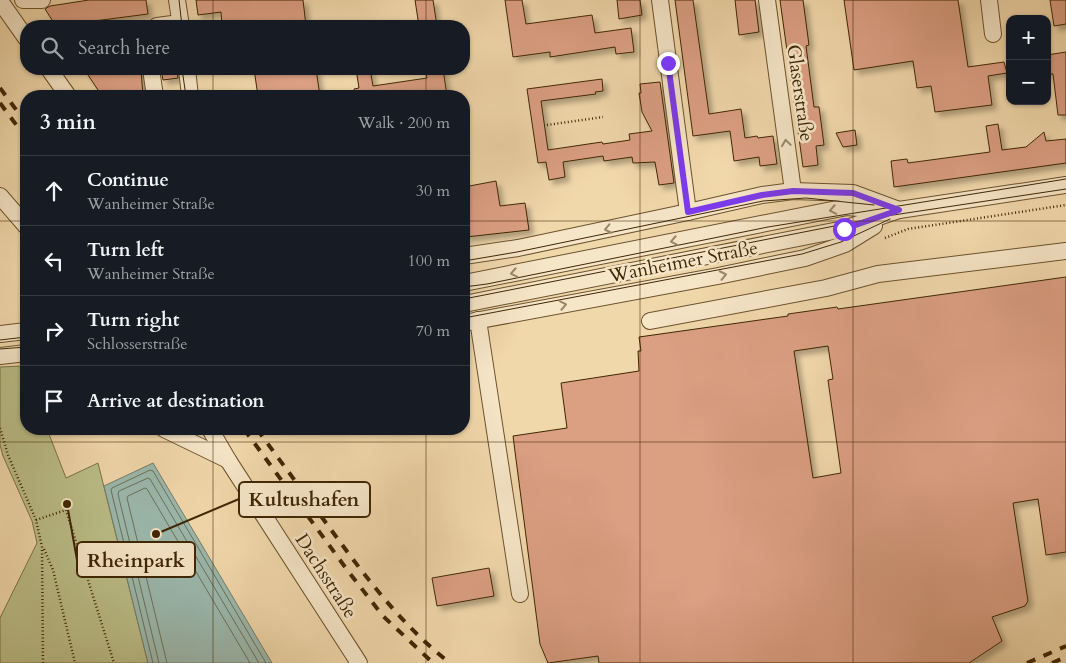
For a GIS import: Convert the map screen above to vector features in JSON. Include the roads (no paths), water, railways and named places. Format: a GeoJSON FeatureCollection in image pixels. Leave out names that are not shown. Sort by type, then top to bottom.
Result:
{"type":"FeatureCollection","features":[{"type":"Feature","properties":{"kind":"street"},"geometry":{"type":"LineString","coordinates":[[23,0],[42,0]]}},
{"type":"Feature","properties":{"kind":"street"},"geometry":{"type":"LineString","coordinates":[[177,0],[180,20]]}},
{"type":"Feature","properties":{"kind":"street"},"geometry":{"type":"LineString","coordinates":[[660,0],[688,212]]}},
{"type":"Feature","properties":{"kind":"street","name":"Glaserstraße"},"geometry":{"type":"LineString","coordinates":[[767,0],[793,191]]}},
{"type":"Feature","properties":{"kind":"street"},"geometry":{"type":"LineString","coordinates":[[989,0],[993,34]]}},
{"type":"Feature","properties":{"kind":"street"},"geometry":{"type":"LineString","coordinates":[[0,1],[20,29]]}},
{"type":"Feature","properties":{"kind":"street"},"geometry":{"type":"LineString","coordinates":[[53,75],[64,90]]}},
{"type":"Feature","properties":{"kind":"street"},"geometry":{"type":"LineString","coordinates":[[152,75],[154,90]]}},
{"type":"Feature","properties":{"kind":"street"},"geometry":{"type":"LineString","coordinates":[[187,75],[189,90]]}},
{"type":"Feature","properties":{"kind":"street","name":"Wanheimer Straße"},"geometry":{"type":"LineString","coordinates":[[470,303],[844,229],[899,210],[1066,185]]}},
{"type":"Feature","properties":{"kind":"street","name":"Wanheimer Straße"},"geometry":{"type":"LineString","coordinates":[[470,255],[518,248],[762,195],[793,191],[853,193],[899,210]]}},
{"type":"Feature","properties":{"kind":"street"},"geometry":{"type":"LineString","coordinates":[[0,196],[20,219]]}},
{"type":"Feature","properties":{"kind":"street","name":"Wanheimer Straße"},"geometry":{"type":"LineString","coordinates":[[470,282],[847,207],[899,210]]}},
{"type":"Feature","properties":{"kind":"street","name":"Wanheimer Straße"},"geometry":{"type":"LineString","coordinates":[[471,322],[708,278],[804,258],[845,244],[899,210]]}},
{"type":"Feature","properties":{"kind":"street"},"geometry":{"type":"LineString","coordinates":[[650,321],[826,288],[878,274],[1066,251]]}},
{"type":"Feature","properties":{"kind":"street"},"geometry":{"type":"LineString","coordinates":[[471,322],[520,594]]}},
{"type":"Feature","properties":{"kind":"street"},"geometry":{"type":"LineString","coordinates":[[0,334],[20,332]]}},
{"type":"Feature","properties":{"kind":"street"},"geometry":{"type":"LineString","coordinates":[[0,356],[20,354]]}},
{"type":"Feature","properties":{"kind":"street"},"geometry":{"type":"LineString","coordinates":[[176,435],[228,460]]}},
{"type":"Feature","properties":{"kind":"street","name":"Dachsstraße"},"geometry":{"type":"LineString","coordinates":[[213,435],[359,663]]}},
{"type":"Feature","properties":{"kind":"water"},"geometry":{"type":"Polygon","coordinates":[[[153,463],[272,663],[148,663],[104,486],[153,463]]]}},
{"type":"Feature","properties":{"kind":"tram line"},"geometry":{"type":"LineString","coordinates":[[179,0],[181,20]]}},
{"type":"Feature","properties":{"kind":"tram line"},"geometry":{"type":"LineString","coordinates":[[183,75],[185,90]]}},
{"type":"Feature","properties":{"kind":"tram line"},"geometry":{"type":"LineString","coordinates":[[470,286],[768,227],[1066,179]]}},
{"type":"Feature","properties":{"kind":"tram line"},"geometry":{"type":"LineString","coordinates":[[470,298],[880,217],[1066,189]]}},
{"type":"Feature","properties":{"kind":"tram line"},"geometry":{"type":"LineString","coordinates":[[470,260],[763,201],[806,198],[874,205]]}},
{"type":"Feature","properties":{"kind":"tram line"},"geometry":{"type":"LineString","coordinates":[[470,317],[802,254],[841,242],[890,219]]}},
{"type":"Feature","properties":{"kind":"tram line"},"geometry":{"type":"LineString","coordinates":[[0,340],[20,338]]}},
{"type":"Feature","properties":{"kind":"tram line"},"geometry":{"type":"LineString","coordinates":[[0,349],[20,347]]}},
{"type":"Feature","properties":{"kind":"railway"},"geometry":{"type":"LineString","coordinates":[[0,88],[20,115]]}},
{"type":"Feature","properties":{"kind":"railway"},"geometry":{"type":"LineString","coordinates":[[0,103],[20,130]]}},
{"type":"Feature","properties":{"kind":"railway"},"geometry":{"type":"LineString","coordinates":[[248,435],[383,616],[433,663]]}},
{"type":"Feature","properties":{"kind":"railway"},"geometry":{"type":"LineString","coordinates":[[261,435],[370,582],[415,633],[450,663]]}},
{"type":"Feature","properties":{"kind":"railway"},"geometry":{"type":"LineString","coordinates":[[1027,663],[1066,646]]}},
{"type":"Feature","properties":{"kind":"railway"},"geometry":{"type":"LineString","coordinates":[[1052,663],[1066,657]]}},
{"type":"Feature","properties":{"kind":"place","name":"Rheinpark"},"geometry":{"type":"Point","coordinates":[67,504]}},
{"type":"Feature","properties":{"kind":"place","name":"Kultushafen"},"geometry":{"type":"Point","coordinates":[156,534]}}]}
